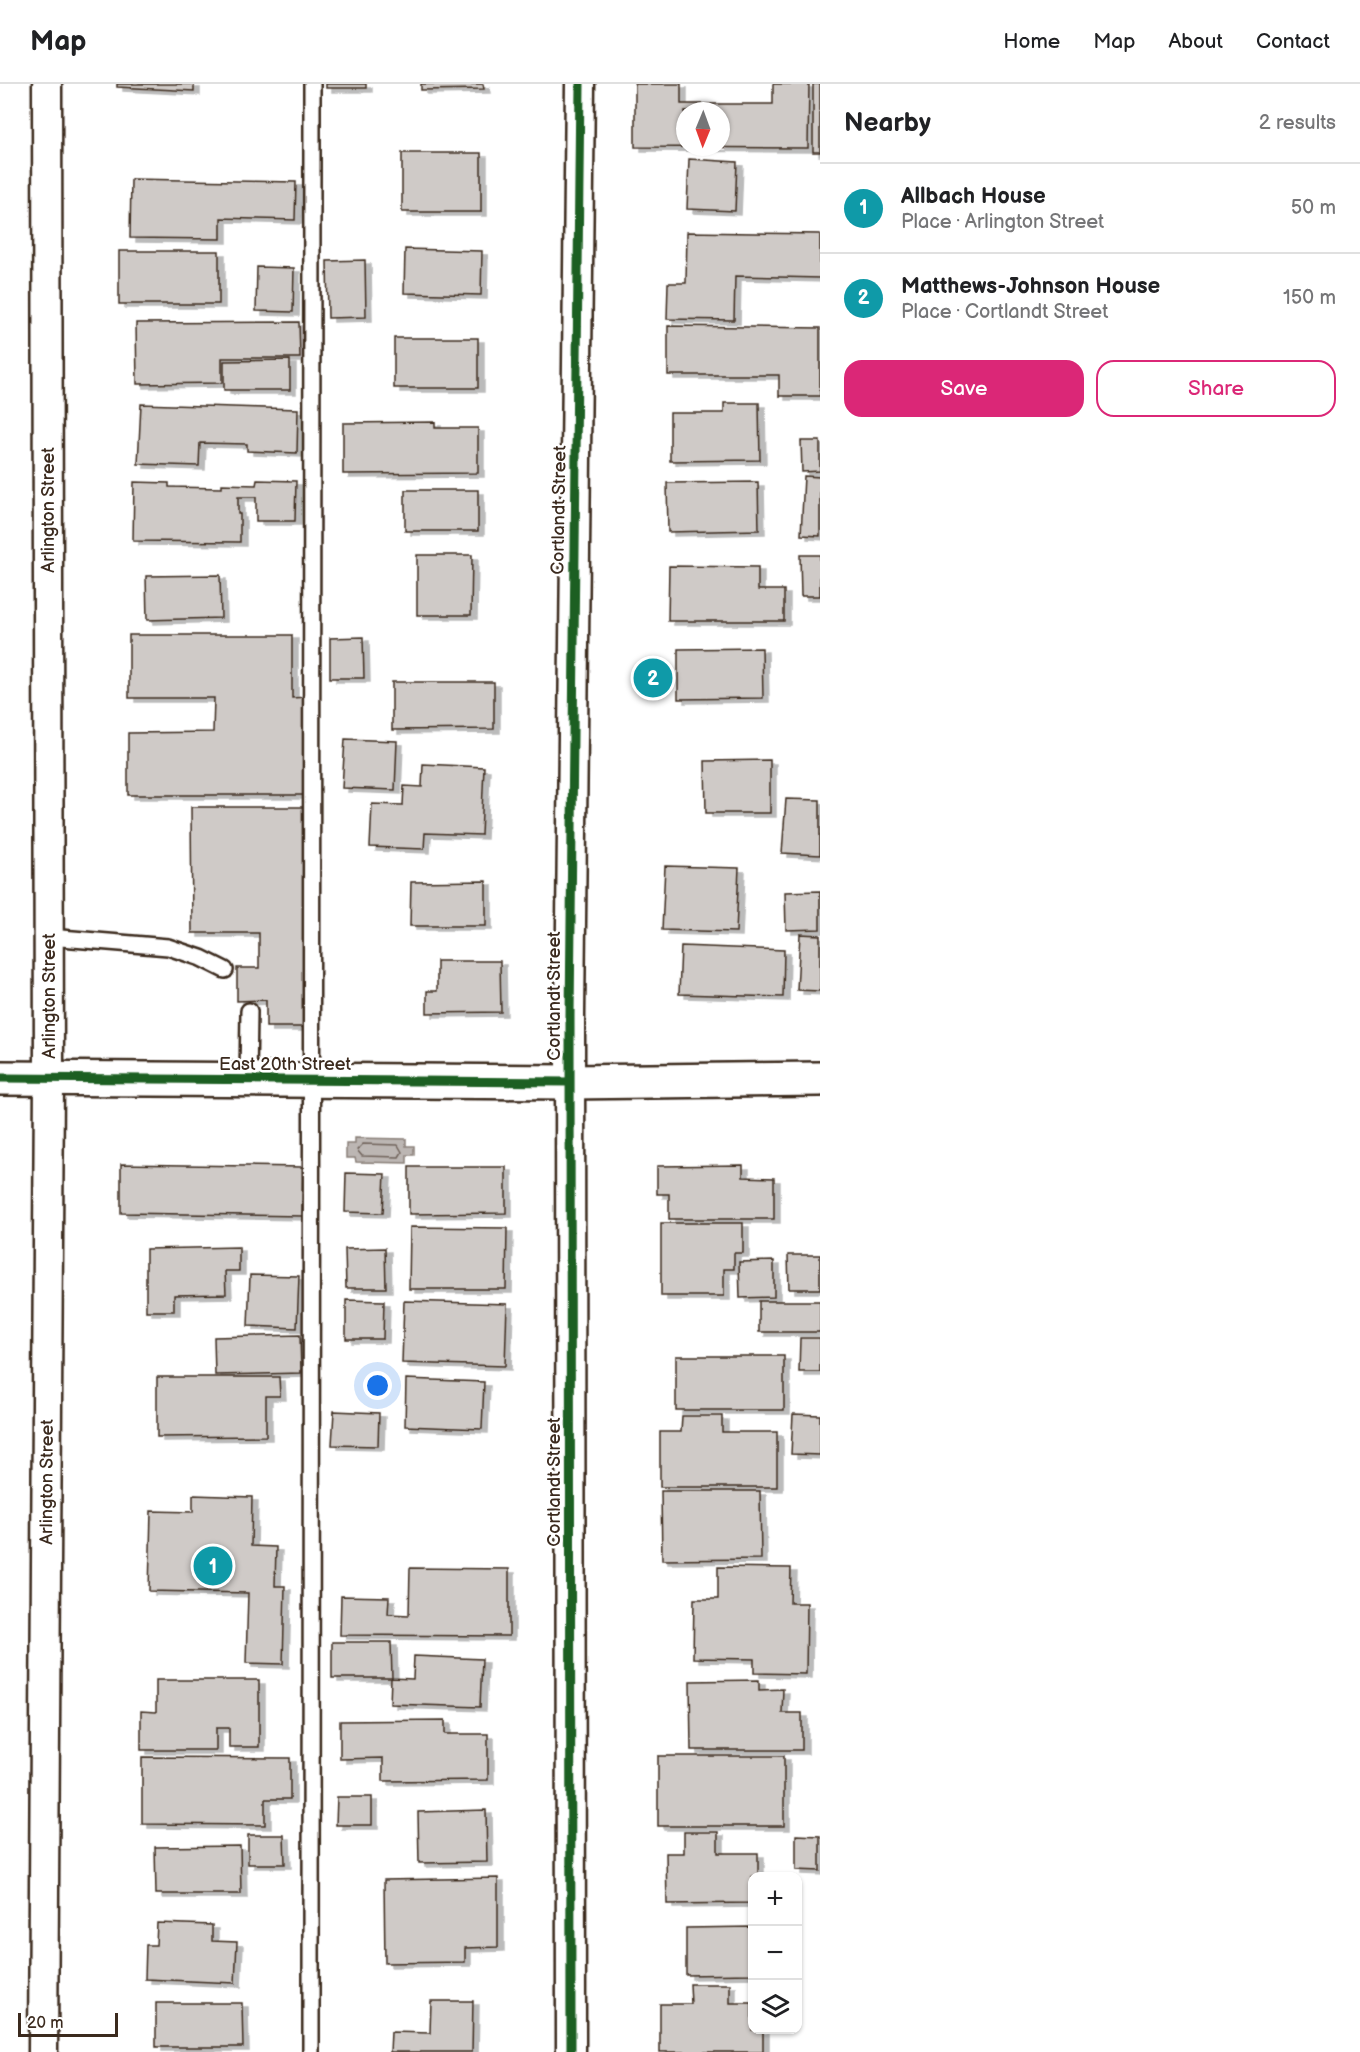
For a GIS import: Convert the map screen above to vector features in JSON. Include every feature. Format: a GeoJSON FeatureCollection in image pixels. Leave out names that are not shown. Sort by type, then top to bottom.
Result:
{"type":"FeatureCollection","features":[{"type":"Feature","properties":{"kind":"main road","name":"East 20th Street"},"geometry":{"type":"LineString","coordinates":[[0,1078],[570,1082],[820,1079]]}},
{"type":"Feature","properties":{"kind":"street","name":"Arlington Street"},"geometry":{"type":"LineString","coordinates":[[43,2052],[49,1079],[47,84]]}},
{"type":"Feature","properties":{"kind":"street","name":"Cortlandt Street"},"geometry":{"type":"LineString","coordinates":[[571,2052],[570,1082],[580,84]]}},
{"type":"Feature","properties":{"kind":"lane"},"geometry":{"type":"LineString","coordinates":[[311,2052],[312,84]]}},
{"type":"Feature","properties":{"kind":"lane"},"geometry":{"type":"LineString","coordinates":[[49,938],[168,947],[201,958],[225,970]]}},
{"type":"Feature","properties":{"kind":"lane"},"geometry":{"type":"LineString","coordinates":[[248,1080],[249,1011]]}},
{"type":"Feature","properties":{"kind":"water"},"geometry":{"type":"Polygon","coordinates":[[[355,1138],[406,1139],[406,1146],[414,1146],[414,1155],[407,1155],[407,1163],[356,1162],[355,1158],[346,1158],[346,1144],[355,1144],[355,1138]]]}},
{"type":"Feature","properties":{"kind":"building"},"geometry":{"type":"Polygon","coordinates":[[[117,84],[194,84],[194,91],[117,87],[117,84]]]}},
{"type":"Feature","properties":{"kind":"building"},"geometry":{"type":"Polygon","coordinates":[[[326,84],[366,84],[366,88],[326,88],[326,84]]]}},
{"type":"Feature","properties":{"kind":"building"},"geometry":{"type":"Polygon","coordinates":[[[421,84],[483,84],[484,89],[421,90],[421,84]]]}},
{"type":"Feature","properties":{"kind":"building"},"geometry":{"type":"Polygon","coordinates":[[[635,84],[681,84],[681,102],[676,102],[676,147],[635,147],[635,84]]]}},
{"type":"Feature","properties":{"kind":"building"},"geometry":{"type":"Polygon","coordinates":[[[773,84],[809,84],[808,148],[730,148],[730,104],[773,104],[773,84]]]}},
{"type":"Feature","properties":{"kind":"building"},"geometry":{"type":"Polygon","coordinates":[[[813,84],[820,84],[820,152],[813,152],[813,84]]]}},
{"type":"Feature","properties":{"kind":"building"},"geometry":{"type":"Polygon","coordinates":[[[402,153],[481,153],[481,212],[402,212],[402,153]]]}},
{"type":"Feature","properties":{"kind":"building"},"geometry":{"type":"Polygon","coordinates":[[[689,159],[737,162],[735,211],[687,209],[689,159]]]}},
{"type":"Feature","properties":{"kind":"building"},"geometry":{"type":"Polygon","coordinates":[[[131,179],[296,182],[295,220],[221,218],[221,239],[130,238],[131,179]]]}},
{"type":"Feature","properties":{"kind":"building"},"geometry":{"type":"Polygon","coordinates":[[[687,232],[820,234],[820,278],[735,276],[734,320],[667,319],[668,283],[686,283],[687,232]]]}},
{"type":"Feature","properties":{"kind":"building"},"geometry":{"type":"Polygon","coordinates":[[[405,249],[482,251],[481,295],[404,293],[405,249]]]}},
{"type":"Feature","properties":{"kind":"building"},"geometry":{"type":"Polygon","coordinates":[[[119,251],[219,251],[219,304],[119,304],[119,251]]]}},
{"type":"Feature","properties":{"kind":"building"},"geometry":{"type":"Polygon","coordinates":[[[365,260],[366,317],[328,318],[327,261],[365,260]]]}},
{"type":"Feature","properties":{"kind":"building"},"geometry":{"type":"Polygon","coordinates":[[[257,267],[294,268],[293,312],[256,311],[257,267]]]}},
{"type":"Feature","properties":{"kind":"building"},"geometry":{"type":"Polygon","coordinates":[[[299,322],[300,358],[222,358],[222,383],[137,384],[136,323],[299,322]]]}},
{"type":"Feature","properties":{"kind":"building"},"geometry":{"type":"Polygon","coordinates":[[[668,326],[820,328],[820,396],[779,396],[779,375],[668,375],[668,326]]]}},
{"type":"Feature","properties":{"kind":"building"},"geometry":{"type":"Polygon","coordinates":[[[394,338],[478,338],[478,388],[394,388],[394,338]]]}},
{"type":"Feature","properties":{"kind":"building"},"geometry":{"type":"Polygon","coordinates":[[[290,360],[290,390],[224,390],[224,361],[290,360]]]}},
{"type":"Feature","properties":{"kind":"building"},"geometry":{"type":"Polygon","coordinates":[[[724,403],[759,403],[760,460],[670,461],[670,413],[724,413],[724,403]]]}},
{"type":"Feature","properties":{"kind":"building"},"geometry":{"type":"Polygon","coordinates":[[[141,404],[298,409],[297,453],[247,451],[247,444],[200,443],[199,466],[138,464],[141,404]]]}},
{"type":"Feature","properties":{"kind":"building"},"geometry":{"type":"Polygon","coordinates":[[[435,422],[435,428],[478,428],[478,473],[343,474],[343,423],[435,422]]]}},
{"type":"Feature","properties":{"kind":"building"},"geometry":{"type":"Polygon","coordinates":[[[801,441],[820,441],[820,471],[802,472],[801,441]]]}},
{"type":"Feature","properties":{"kind":"building"},"geometry":{"type":"Polygon","coordinates":[[[804,476],[820,477],[820,536],[801,535],[804,476]]]}},
{"type":"Feature","properties":{"kind":"building"},"geometry":{"type":"Polygon","coordinates":[[[257,480],[296,481],[295,521],[256,521],[256,497],[238,497],[240,542],[133,541],[134,482],[169,483],[169,487],[222,488],[222,484],[256,485],[257,480]]]}},
{"type":"Feature","properties":{"kind":"building"},"geometry":{"type":"Polygon","coordinates":[[[758,482],[759,530],[668,532],[667,483],[758,482]]]}},
{"type":"Feature","properties":{"kind":"building"},"geometry":{"type":"Polygon","coordinates":[[[405,490],[478,490],[478,531],[405,531],[405,490]]]}},
{"type":"Feature","properties":{"kind":"building"},"geometry":{"type":"Polygon","coordinates":[[[417,555],[472,555],[471,615],[417,615],[417,555]]]}},
{"type":"Feature","properties":{"kind":"building"},"geometry":{"type":"Polygon","coordinates":[[[800,555],[820,555],[820,596],[801,596],[800,555]]]}},
{"type":"Feature","properties":{"kind":"building"},"geometry":{"type":"Polygon","coordinates":[[[669,566],[758,567],[758,590],[784,590],[784,621],[668,621],[669,566]]]}},
{"type":"Feature","properties":{"kind":"building"},"geometry":{"type":"Polygon","coordinates":[[[220,575],[221,618],[147,620],[146,576],[220,575]]]}},
{"type":"Feature","properties":{"kind":"building"},"geometry":{"type":"Polygon","coordinates":[[[129,635],[292,635],[292,698],[307,697],[307,795],[128,795],[128,733],[213,732],[214,698],[129,698],[129,635]]]}},
{"type":"Feature","properties":{"kind":"building"},"geometry":{"type":"Polygon","coordinates":[[[363,637],[364,678],[330,678],[330,638],[363,637]]]}},
{"type":"Feature","properties":{"kind":"building"},"geometry":{"type":"Polygon","coordinates":[[[762,648],[763,698],[678,699],[678,649],[762,648]]]}},
{"type":"Feature","properties":{"kind":"building"},"geometry":{"type":"Polygon","coordinates":[[[392,682],[494,682],[494,729],[392,730],[392,682]]]}},
{"type":"Feature","properties":{"kind":"building"},"geometry":{"type":"Polygon","coordinates":[[[345,739],[397,741],[395,790],[342,788],[345,739]]]}},
{"type":"Feature","properties":{"kind":"building"},"geometry":{"type":"Polygon","coordinates":[[[770,760],[770,813],[706,813],[705,761],[770,760]]]}},
{"type":"Feature","properties":{"kind":"building"},"geometry":{"type":"Polygon","coordinates":[[[423,764],[484,767],[481,835],[425,833],[424,849],[370,847],[372,804],[403,805],[404,786],[422,787],[423,764]]]}},
{"type":"Feature","properties":{"kind":"building"},"geometry":{"type":"Polygon","coordinates":[[[786,799],[820,800],[820,855],[782,853],[786,799]]]}},
{"type":"Feature","properties":{"kind":"building"},"geometry":{"type":"Polygon","coordinates":[[[191,807],[309,807],[310,1027],[266,1027],[266,1000],[237,1001],[237,968],[259,968],[259,933],[192,933],[191,807]]]}},
{"type":"Feature","properties":{"kind":"building"},"geometry":{"type":"Polygon","coordinates":[[[665,866],[739,868],[736,932],[662,930],[665,866]]]}},
{"type":"Feature","properties":{"kind":"building"},"geometry":{"type":"Polygon","coordinates":[[[486,881],[486,926],[410,926],[411,882],[486,881]]]}},
{"type":"Feature","properties":{"kind":"building"},"geometry":{"type":"Polygon","coordinates":[[[820,891],[820,929],[786,930],[785,892],[820,891]]]}},
{"type":"Feature","properties":{"kind":"building"},"geometry":{"type":"Polygon","coordinates":[[[800,934],[820,935],[820,991],[797,990],[800,934]]]}},
{"type":"Feature","properties":{"kind":"building"},"geometry":{"type":"Polygon","coordinates":[[[681,946],[784,950],[783,997],[679,994],[681,946]]]}},
{"type":"Feature","properties":{"kind":"building"},"geometry":{"type":"Polygon","coordinates":[[[437,961],[500,961],[501,1012],[427,1013],[427,991],[437,991],[437,961]]]}},
{"type":"Feature","properties":{"kind":"building"},"geometry":{"type":"Polygon","coordinates":[[[121,1164],[303,1167],[302,1216],[121,1213],[121,1164]]]}},
{"type":"Feature","properties":{"kind":"building"},"geometry":{"type":"Polygon","coordinates":[[[743,1165],[743,1177],[774,1178],[774,1219],[669,1219],[669,1194],[657,1194],[657,1166],[743,1165]]]}},
{"type":"Feature","properties":{"kind":"building"},"geometry":{"type":"Polygon","coordinates":[[[409,1167],[506,1167],[506,1213],[409,1214],[409,1167]]]}},
{"type":"Feature","properties":{"kind":"building"},"geometry":{"type":"Polygon","coordinates":[[[346,1173],[385,1174],[383,1213],[345,1212],[346,1173]]]}},
{"type":"Feature","properties":{"kind":"building"},"geometry":{"type":"Polygon","coordinates":[[[661,1223],[743,1223],[743,1253],[734,1253],[734,1269],[724,1269],[724,1296],[661,1296],[661,1223]]]}},
{"type":"Feature","properties":{"kind":"building"},"geometry":{"type":"Polygon","coordinates":[[[410,1227],[507,1228],[506,1289],[409,1289],[410,1227]]]}},
{"type":"Feature","properties":{"kind":"building"},"geometry":{"type":"Polygon","coordinates":[[[239,1247],[239,1271],[225,1271],[226,1294],[174,1295],[174,1311],[146,1311],[146,1249],[239,1247]]]}},
{"type":"Feature","properties":{"kind":"building"},"geometry":{"type":"Polygon","coordinates":[[[385,1248],[386,1288],[346,1288],[345,1249],[385,1248]]]}},
{"type":"Feature","properties":{"kind":"building"},"geometry":{"type":"Polygon","coordinates":[[[788,1255],[820,1255],[820,1289],[789,1289],[788,1255]]]}},
{"type":"Feature","properties":{"kind":"building"},"geometry":{"type":"Polygon","coordinates":[[[774,1261],[774,1297],[740,1298],[739,1262],[774,1261]]]}},
{"type":"Feature","properties":{"kind":"building"},"geometry":{"type":"Polygon","coordinates":[[[250,1275],[299,1276],[297,1328],[248,1326],[250,1275]]]}},
{"type":"Feature","properties":{"kind":"building"},"geometry":{"type":"Polygon","coordinates":[[[346,1300],[384,1301],[383,1339],[346,1339],[346,1300]]]}},
{"type":"Feature","properties":{"kind":"building"},"geometry":{"type":"Polygon","coordinates":[[[404,1301],[507,1304],[505,1366],[402,1363],[404,1301]]]}},
{"type":"Feature","properties":{"kind":"building"},"geometry":{"type":"Polygon","coordinates":[[[759,1301],[820,1301],[820,1332],[759,1332],[759,1301]]]}},
{"type":"Feature","properties":{"kind":"building"},"geometry":{"type":"Polygon","coordinates":[[[300,1335],[301,1373],[215,1375],[214,1337],[300,1335]]]}},
{"type":"Feature","properties":{"kind":"building"},"geometry":{"type":"Polygon","coordinates":[[[800,1338],[820,1338],[820,1372],[799,1372],[800,1338]]]}},
{"type":"Feature","properties":{"kind":"building"},"geometry":{"type":"Polygon","coordinates":[[[676,1356],[784,1356],[784,1410],[676,1410],[676,1356]]]}},
{"type":"Feature","properties":{"kind":"building"},"geometry":{"type":"Polygon","coordinates":[[[157,1377],[279,1377],[280,1396],[266,1396],[266,1436],[157,1437],[157,1377]]]}},
{"type":"Feature","properties":{"kind":"building"},"geometry":{"type":"Polygon","coordinates":[[[406,1379],[484,1382],[482,1429],[405,1426],[406,1379]]]}},
{"type":"Feature","properties":{"kind":"building"},"geometry":{"type":"Polygon","coordinates":[[[334,1411],[379,1413],[378,1446],[332,1445],[334,1411]]]}},
{"type":"Feature","properties":{"kind":"building"},"geometry":{"type":"Polygon","coordinates":[[[793,1414],[820,1415],[820,1455],[791,1454],[793,1414]]]}},
{"type":"Feature","properties":{"kind":"building"},"geometry":{"type":"Polygon","coordinates":[[[682,1416],[722,1416],[722,1432],[777,1432],[777,1487],[660,1487],[660,1432],[681,1432],[682,1416]]]}},
{"type":"Feature","properties":{"kind":"building"},"geometry":{"type":"Polygon","coordinates":[[[661,1491],[760,1491],[761,1559],[662,1560],[661,1491]]]}},
{"type":"Feature","properties":{"kind":"building"},"geometry":{"type":"Polygon","coordinates":[[[193,1495],[252,1497],[251,1546],[276,1547],[275,1586],[285,1586],[283,1664],[246,1663],[248,1593],[149,1591],[151,1511],[193,1512],[193,1495]]]}},
{"type":"Feature","properties":{"kind":"building"},"geometry":{"type":"Polygon","coordinates":[[[718,1567],[791,1568],[790,1603],[807,1603],[806,1674],[754,1673],[754,1659],[693,1658],[694,1599],[718,1599],[718,1567]]]}},
{"type":"Feature","properties":{"kind":"building"},"geometry":{"type":"Polygon","coordinates":[[[410,1568],[509,1569],[509,1636],[340,1635],[341,1596],[389,1597],[388,1614],[409,1615],[410,1568]]]}},
{"type":"Feature","properties":{"kind":"building"},"geometry":{"type":"Polygon","coordinates":[[[332,1642],[391,1642],[392,1678],[332,1678],[332,1642]]]}},
{"type":"Feature","properties":{"kind":"building"},"geometry":{"type":"Polygon","coordinates":[[[414,1656],[482,1659],[480,1707],[390,1704],[391,1678],[413,1679],[414,1656]]]}},
{"type":"Feature","properties":{"kind":"building"},"geometry":{"type":"Polygon","coordinates":[[[156,1680],[259,1680],[259,1747],[229,1747],[229,1728],[216,1728],[216,1750],[141,1750],[141,1711],[156,1712],[156,1680]]]}},
{"type":"Feature","properties":{"kind":"building"},"geometry":{"type":"Polygon","coordinates":[[[759,1680],[759,1690],[783,1689],[782,1713],[802,1713],[802,1750],[691,1750],[690,1681],[759,1680]]]}},
{"type":"Feature","properties":{"kind":"building"},"geometry":{"type":"Polygon","coordinates":[[[445,1720],[445,1734],[488,1734],[488,1780],[383,1781],[383,1758],[340,1759],[340,1721],[445,1720]]]}},
{"type":"Feature","properties":{"kind":"building"},"geometry":{"type":"Polygon","coordinates":[[[658,1756],[784,1756],[784,1826],[658,1826],[658,1756]]]}},
{"type":"Feature","properties":{"kind":"building"},"geometry":{"type":"Polygon","coordinates":[[[142,1757],[290,1758],[290,1799],[265,1799],[265,1825],[142,1824],[142,1757]]]}},
{"type":"Feature","properties":{"kind":"building"},"geometry":{"type":"Polygon","coordinates":[[[337,1797],[372,1797],[372,1825],[336,1825],[337,1797]]]}},
{"type":"Feature","properties":{"kind":"building"},"geometry":{"type":"Polygon","coordinates":[[[486,1810],[487,1862],[419,1863],[418,1812],[486,1810]]]}},
{"type":"Feature","properties":{"kind":"building"},"geometry":{"type":"Polygon","coordinates":[[[684,1832],[718,1832],[718,1853],[758,1853],[758,1872],[748,1872],[748,1903],[667,1904],[666,1853],[684,1853],[684,1832]]]}},
{"type":"Feature","properties":{"kind":"building"},"geometry":{"type":"Polygon","coordinates":[[[248,1835],[284,1835],[285,1864],[248,1864],[248,1835]]]}},
{"type":"Feature","properties":{"kind":"building"},"geometry":{"type":"Polygon","coordinates":[[[796,1835],[820,1836],[820,1871],[796,1870],[796,1835]]]}},
{"type":"Feature","properties":{"kind":"building"},"geometry":{"type":"Polygon","coordinates":[[[240,1846],[241,1894],[156,1894],[155,1847],[240,1846]]]}},
{"type":"Feature","properties":{"kind":"building"},"geometry":{"type":"Polygon","coordinates":[[[498,1878],[498,1947],[465,1948],[465,1962],[385,1963],[384,1880],[498,1878]]]}},
{"type":"Feature","properties":{"kind":"building"},"geometry":{"type":"Polygon","coordinates":[[[157,1923],[212,1925],[212,1941],[237,1942],[235,1983],[145,1979],[146,1945],[156,1945],[157,1923]]]}},
{"type":"Feature","properties":{"kind":"building"},"geometry":{"type":"Polygon","coordinates":[[[748,1927],[748,1974],[686,1975],[686,1928],[748,1927]]]}},
{"type":"Feature","properties":{"kind":"building"},"geometry":{"type":"Polygon","coordinates":[[[690,1984],[730,1984],[730,2003],[748,2003],[748,2034],[763,2034],[763,2052],[660,2052],[660,2004],[691,2004],[690,1984]]]}},
{"type":"Feature","properties":{"kind":"building"},"geometry":{"type":"Polygon","coordinates":[[[431,2001],[473,2001],[472,2052],[390,2052],[391,2032],[430,2033],[431,2001]]]}},
{"type":"Feature","properties":{"kind":"building"},"geometry":{"type":"Polygon","coordinates":[[[156,2003],[242,2003],[243,2047],[156,2047],[156,2003]]]}},
{"type":"Feature","properties":{"kind":"cycle path"},"geometry":{"type":"LineString","coordinates":[[571,2052],[570,1015],[580,84]]}},
{"type":"Feature","properties":{"kind":"cycle path"},"geometry":{"type":"LineString","coordinates":[[0,1078],[570,1082]]}},
{"type":"Feature","properties":{"kind":"place","name":"Matthews-Johnson House"},"geometry":{"type":"Point","coordinates":[653,678]}},
{"type":"Feature","properties":{"kind":"place","name":"Allbach House"},"geometry":{"type":"Point","coordinates":[213,1566]}}]}
